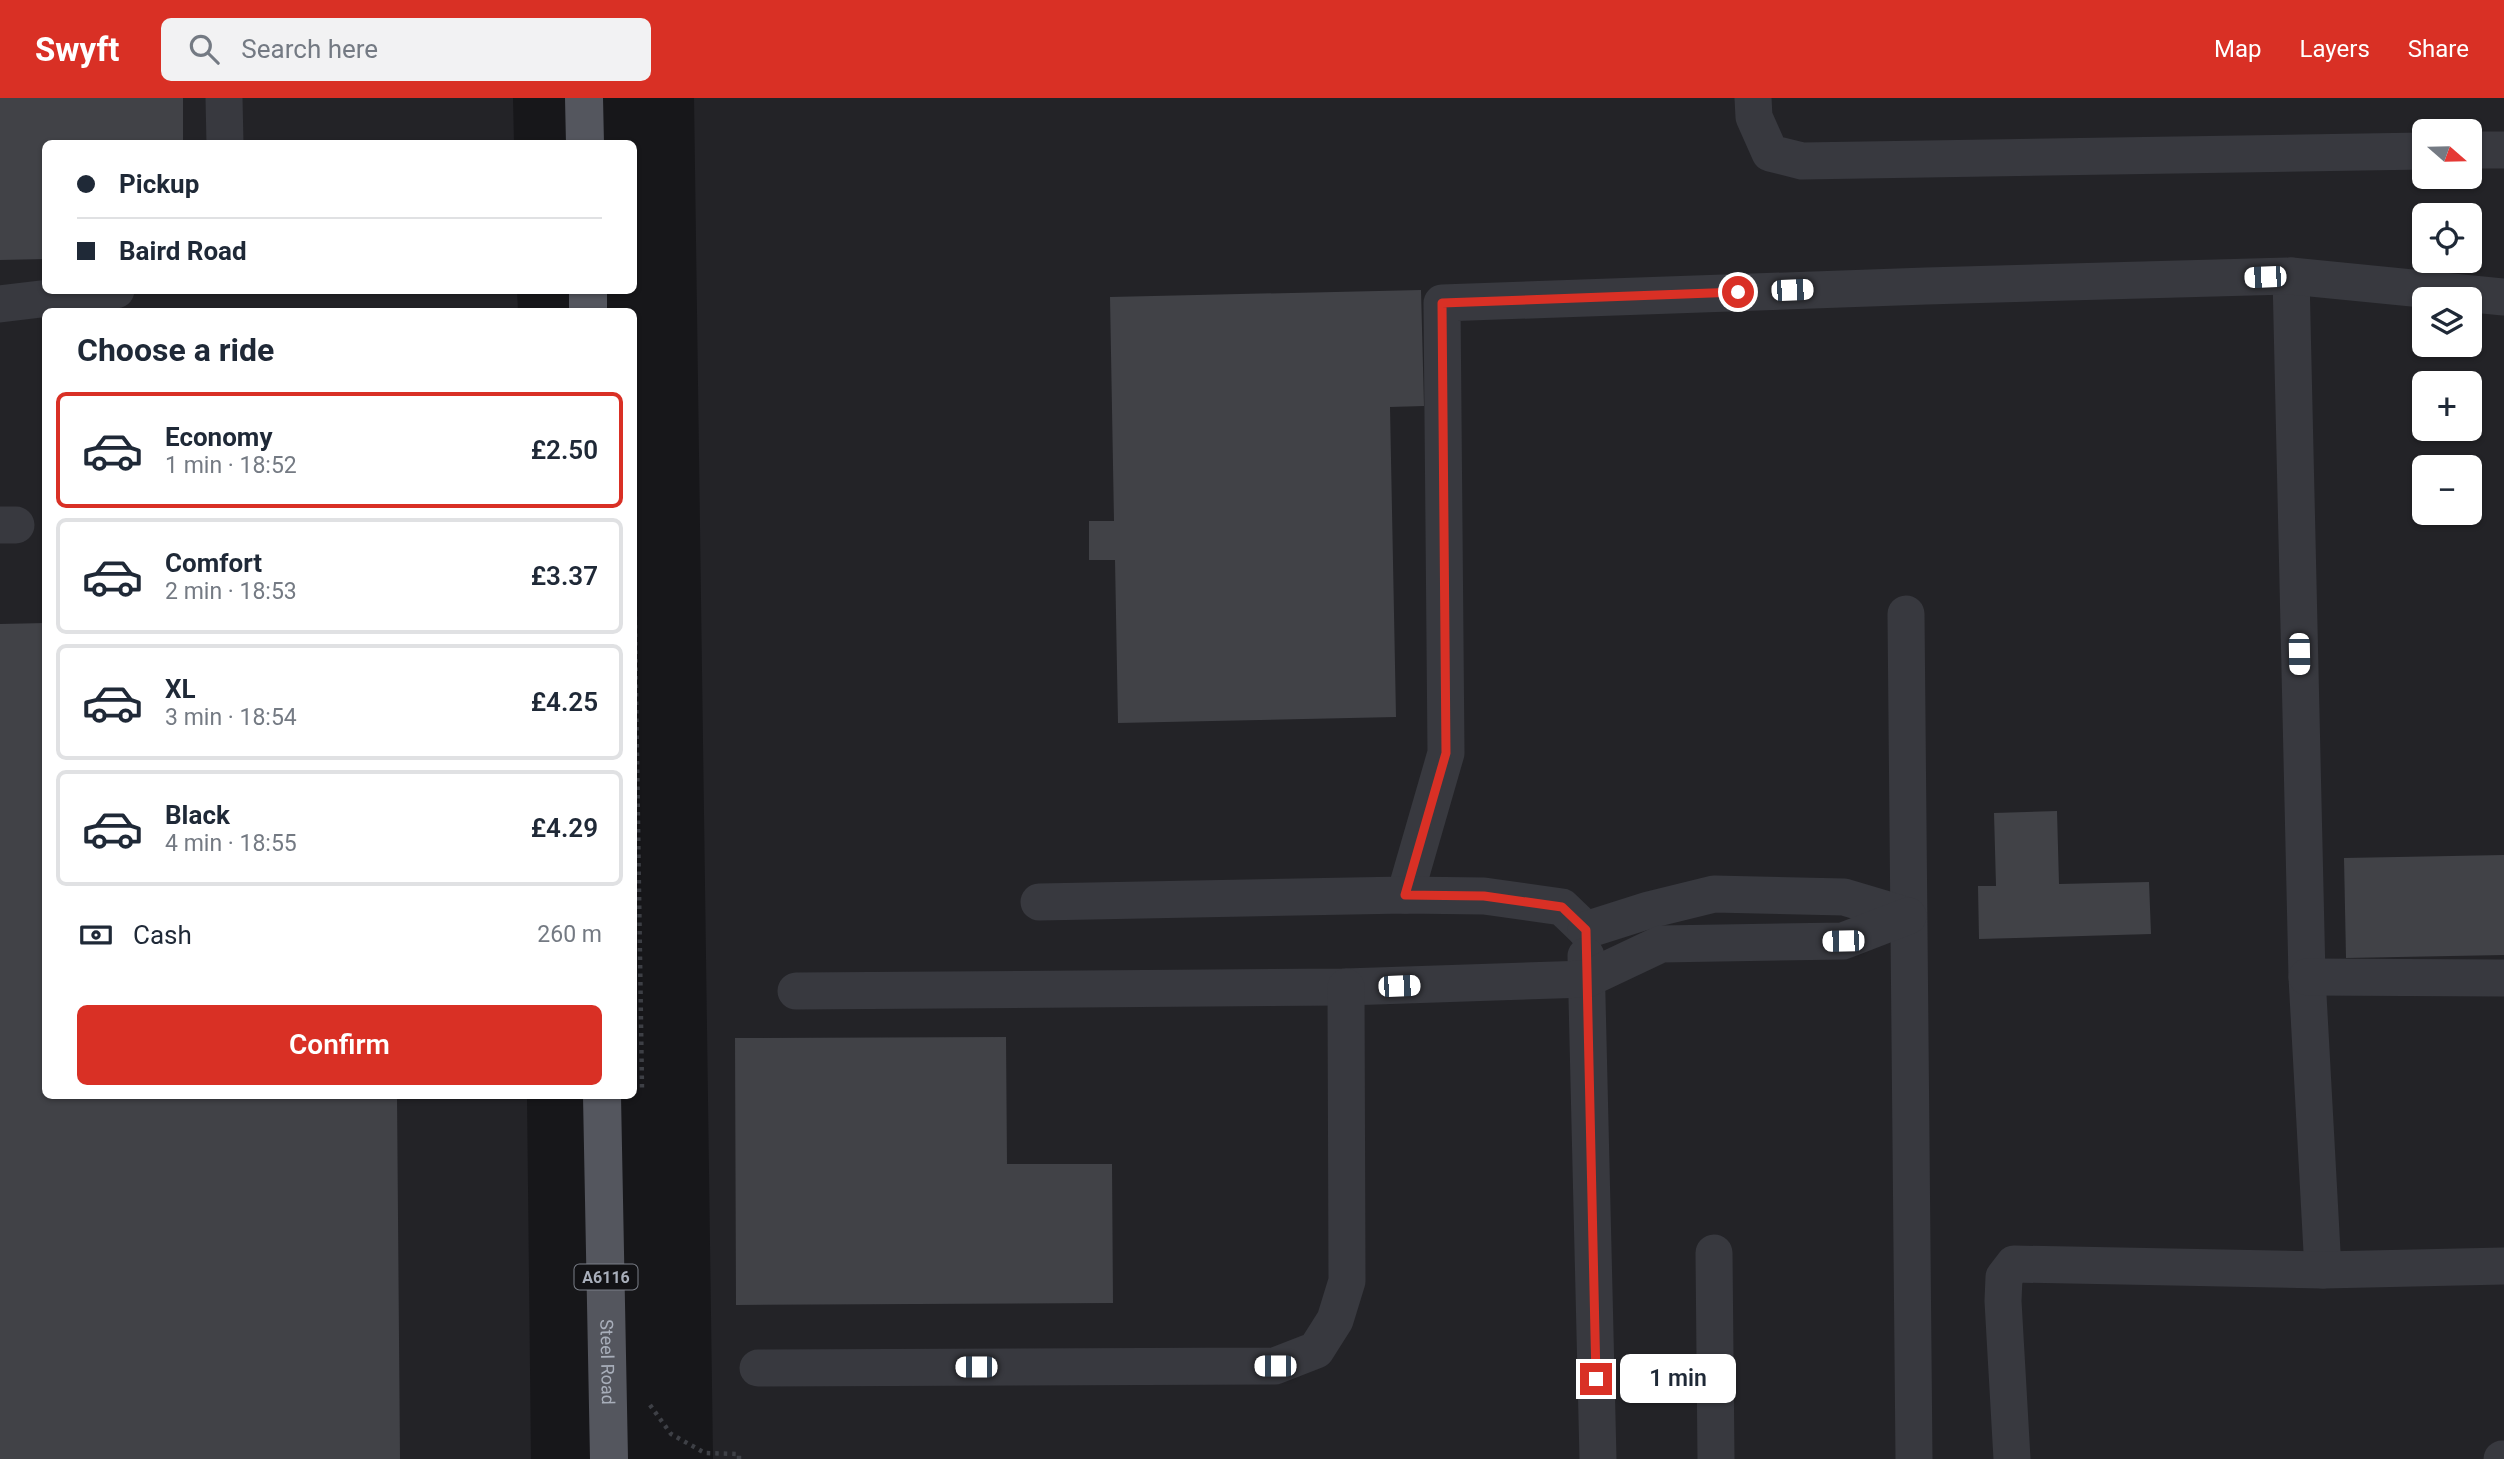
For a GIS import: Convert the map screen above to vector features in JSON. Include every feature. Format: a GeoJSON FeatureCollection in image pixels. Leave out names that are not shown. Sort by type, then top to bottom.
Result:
{"type":"FeatureCollection","features":[{"type":"Feature","properties":{"kind":"main road"},"geometry":{"type":"LineString","coordinates":[[584,98],[585,140]]}},
{"type":"Feature","properties":{"kind":"main road","name":"Steel Road"},"geometry":{"type":"LineString","coordinates":[[603,1099],[609,1459]]}},
{"type":"Feature","properties":{"kind":"street"},"geometry":{"type":"LineString","coordinates":[[224,98],[225,140]]}},
{"type":"Feature","properties":{"kind":"street"},"geometry":{"type":"LineString","coordinates":[[1753,98],[1754,117],[1770,153],[1802,161],[2412,151]]}},
{"type":"Feature","properties":{"kind":"street"},"geometry":{"type":"LineString","coordinates":[[2482,150],[2504,150]]}},
{"type":"Feature","properties":{"kind":"street"},"geometry":{"type":"LineString","coordinates":[[1405,895],[1446,753],[1442,303],[1926,285],[2291,276],[2504,297]]}},
{"type":"Feature","properties":{"kind":"street"},"geometry":{"type":"LineString","coordinates":[[2291,276],[2307,978],[2323,1270]]}},
{"type":"Feature","properties":{"kind":"street"},"geometry":{"type":"LineString","coordinates":[[0,304],[83,294]]}},
{"type":"Feature","properties":{"kind":"street"},"geometry":{"type":"LineString","coordinates":[[1906,614],[1914,1459]]}},
{"type":"Feature","properties":{"kind":"street"},"geometry":{"type":"LineString","coordinates":[[1586,930],[1649,909],[1714,894],[1844,897],[1908,916]]}},
{"type":"Feature","properties":{"kind":"street"},"geometry":{"type":"LineString","coordinates":[[1039,902],[1484,896],[1562,907],[1586,930],[1598,1459]]}},
{"type":"Feature","properties":{"kind":"street"},"geometry":{"type":"LineString","coordinates":[[796,991],[1346,988],[1587,979],[1661,944],[1843,941],[1908,916]]}},
{"type":"Feature","properties":{"kind":"street"},"geometry":{"type":"LineString","coordinates":[[2307,978],[2504,978]]}},
{"type":"Feature","properties":{"kind":"street"},"geometry":{"type":"LineString","coordinates":[[758,1368],[1275,1366],[1316,1350],[1335,1320],[1347,1280],[1346,988]]}},
{"type":"Feature","properties":{"kind":"street"},"geometry":{"type":"LineString","coordinates":[[1714,1254],[1716,1459]]}},
{"type":"Feature","properties":{"kind":"street"},"geometry":{"type":"LineString","coordinates":[[2011,1459],[2003,1301],[2004,1277],[2014,1264],[2323,1270],[2504,1266]]}},
{"type":"Feature","properties":{"kind":"path"},"geometry":{"type":"LineString","coordinates":[[637,758],[642,1094]]}},
{"type":"Feature","properties":{"kind":"path"},"geometry":{"type":"LineString","coordinates":[[649,1395],[650,1407],[671,1434],[705,1452],[739,1454],[738,1459]]}},
{"type":"Feature","properties":{"kind":"shaded area"},"geometry":{"type":"Polygon","coordinates":[[[0,98],[513,98],[514,140],[42,140],[42,294],[517,294],[518,308],[42,308],[42,1099],[527,1099],[531,1459],[0,1459],[0,98]]]}},
{"type":"Feature","properties":{"kind":"shaded area"},"geometry":{"type":"Polygon","coordinates":[[[694,98],[2504,98],[2504,1459],[713,1459],[694,98]]]}},
{"type":"Feature","properties":{"kind":"building"},"geometry":{"type":"Polygon","coordinates":[[[0,98],[183,98],[183,140],[42,140],[42,259],[0,260],[0,98]]]}},
{"type":"Feature","properties":{"kind":"building"},"geometry":{"type":"Polygon","coordinates":[[[1421,290],[1424,406],[1390,407],[1396,717],[1118,723],[1115,560],[1089,560],[1089,521],[1114,521],[1110,297],[1421,290]]]}},
{"type":"Feature","properties":{"kind":"building"},"geometry":{"type":"Polygon","coordinates":[[[42,623],[42,1099],[397,1099],[400,1459],[0,1459],[0,624],[42,623]]]}},
{"type":"Feature","properties":{"kind":"building"},"geometry":{"type":"Polygon","coordinates":[[[2057,811],[2059,884],[2149,882],[2151,934],[1979,939],[1978,886],[1996,886],[1994,813],[2057,811]]]}},
{"type":"Feature","properties":{"kind":"building"},"geometry":{"type":"Polygon","coordinates":[[[2504,855],[2504,955],[2346,958],[2344,858],[2504,855]]]}},
{"type":"Feature","properties":{"kind":"building"},"geometry":{"type":"Polygon","coordinates":[[[1006,1037],[1007,1164],[1112,1164],[1113,1303],[736,1305],[735,1038],[1006,1037]]]}},
{"type":"Feature","properties":{"kind":"route"},"geometry":{"type":"LineString","coordinates":[[1596,1379],[1586,930],[1562,907],[1484,896],[1405,895],[1446,753],[1442,303],[1738,292]]}}]}
